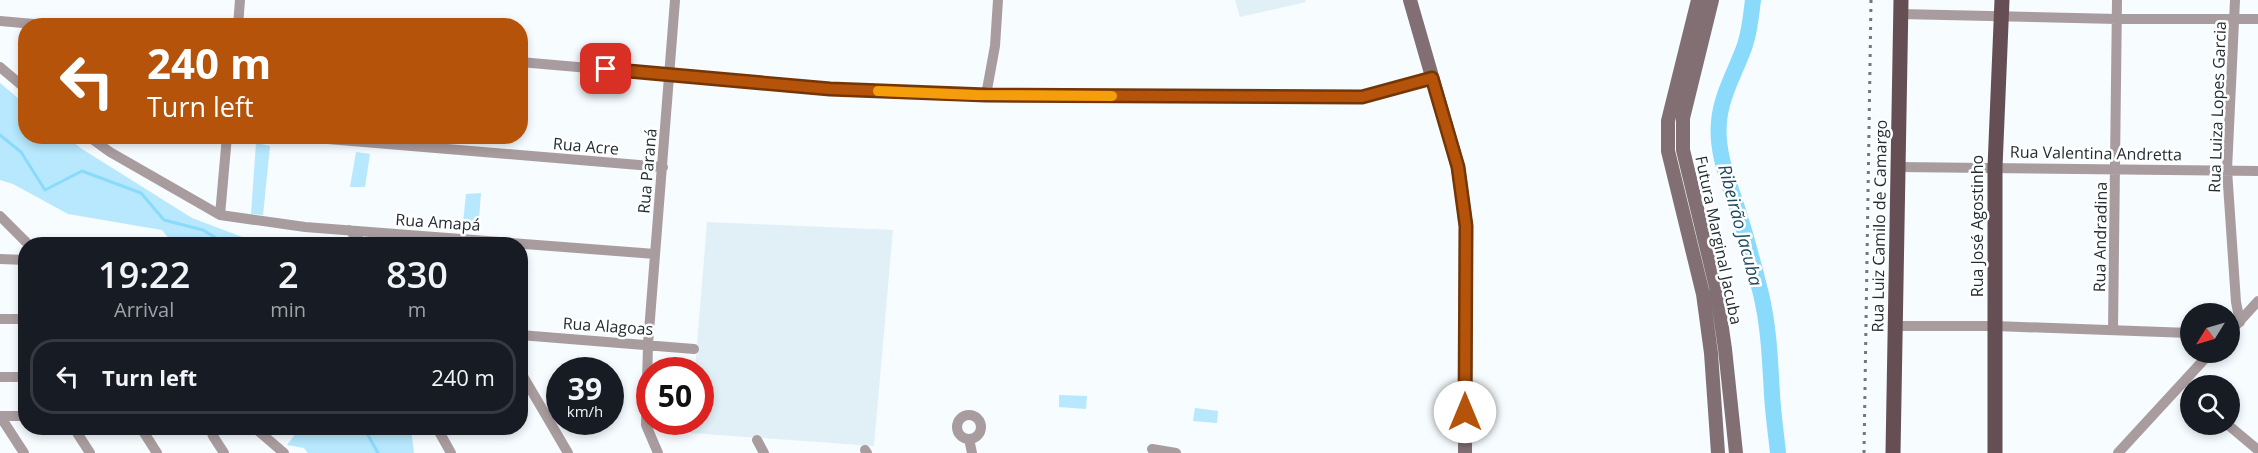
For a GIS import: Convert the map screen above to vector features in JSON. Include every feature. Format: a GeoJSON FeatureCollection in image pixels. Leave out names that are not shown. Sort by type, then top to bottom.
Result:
{"type":"FeatureCollection","features":[{"type":"Feature","properties":{"kind":"main road","name":"Rua José Agostinho"},"geometry":{"type":"LineString","coordinates":[[1995,453],[1995,166],[2002,0]]}},
{"type":"Feature","properties":{"kind":"main road","name":"Rua Luiz Camilo de Camargo"},"geometry":{"type":"LineString","coordinates":[[1893,453],[1901,7]]}},
{"type":"Feature","properties":{"kind":"street"},"geometry":{"type":"LineString","coordinates":[[239,18],[240,0]]}},
{"type":"Feature","properties":{"kind":"street","name":"Rua Paraná"},"geometry":{"type":"LineString","coordinates":[[658,453],[646,425],[648,344],[675,0]]}},
{"type":"Feature","properties":{"kind":"street"},"geometry":{"type":"LineString","coordinates":[[986,95],[995,46],[998,0]]}},
{"type":"Feature","properties":{"kind":"street"},"geometry":{"type":"LineString","coordinates":[[1410,0],[1458,167],[1466,226],[1465,453]]}},
{"type":"Feature","properties":{"kind":"street","name":"Futura Marginal Jacuba"},"geometry":{"type":"LineString","coordinates":[[1698,0],[1668,121],[1668,151],[1703,294],[1711,352],[1718,453]]}},
{"type":"Feature","properties":{"kind":"street","name":"Futura Marginal Jacuba"},"geometry":{"type":"LineString","coordinates":[[1712,0],[1683,118],[1683,150],[1716,287],[1736,453]]}},
{"type":"Feature","properties":{"kind":"street","name":"Rua Andradina"},"geometry":{"type":"LineString","coordinates":[[2113,330],[2117,0]]}},
{"type":"Feature","properties":{"kind":"street","name":"Rua Luiza Lopes Garcia"},"geometry":{"type":"LineString","coordinates":[[2235,0],[2227,170],[2236,303]]}},
{"type":"Feature","properties":{"kind":"street"},"geometry":{"type":"LineString","coordinates":[[1901,7],[2002,16],[2258,19]]}},
{"type":"Feature","properties":{"kind":"street"},"geometry":{"type":"LineString","coordinates":[[0,21],[18,23]]}},
{"type":"Feature","properties":{"kind":"street"},"geometry":{"type":"LineString","coordinates":[[528,63],[830,89],[986,95],[1362,97],[1432,78]]}},
{"type":"Feature","properties":{"kind":"street"},"geometry":{"type":"LineString","coordinates":[[0,67],[18,82]]}},
{"type":"Feature","properties":{"kind":"street"},"geometry":{"type":"LineString","coordinates":[[99,144],[220,215],[226,144]]}},
{"type":"Feature","properties":{"kind":"street","name":"Rua Acre"},"geometry":{"type":"LineString","coordinates":[[388,144],[663,167]]}},
{"type":"Feature","properties":{"kind":"street","name":"Rua Valentina Andretta"},"geometry":{"type":"LineString","coordinates":[[1897,167],[1995,166],[2258,171]]}},
{"type":"Feature","properties":{"kind":"street","name":"Rua Amapá"},"geometry":{"type":"LineString","coordinates":[[220,215],[350,230],[439,237]]}},
{"type":"Feature","properties":{"kind":"street"},"geometry":{"type":"LineString","coordinates":[[0,216],[21,237]]}},
{"type":"Feature","properties":{"kind":"street"},"geometry":{"type":"LineString","coordinates":[[350,230],[356,237]]}},
{"type":"Feature","properties":{"kind":"street","name":"Rua Amapá"},"geometry":{"type":"LineString","coordinates":[[528,244],[655,254]]}},
{"type":"Feature","properties":{"kind":"street"},"geometry":{"type":"LineString","coordinates":[[0,259],[18,260]]}},
{"type":"Feature","properties":{"kind":"street"},"geometry":{"type":"LineString","coordinates":[[2240,322],[2256,306]]}},
{"type":"Feature","properties":{"kind":"street"},"geometry":{"type":"LineString","coordinates":[[0,319],[18,319]]}},
{"type":"Feature","properties":{"kind":"street"},"geometry":{"type":"LineString","coordinates":[[1896,326],[1995,326],[2180,333]]}},
{"type":"Feature","properties":{"kind":"street","name":"Rua Alagoas"},"geometry":{"type":"LineString","coordinates":[[528,336],[694,349]]}},
{"type":"Feature","properties":{"kind":"street"},"geometry":{"type":"LineString","coordinates":[[2190,375],[2201,363]]}},
{"type":"Feature","properties":{"kind":"street"},"geometry":{"type":"LineString","coordinates":[[0,377],[18,377]]}},
{"type":"Feature","properties":{"kind":"street"},"geometry":{"type":"LineString","coordinates":[[528,385],[568,453]]}},
{"type":"Feature","properties":{"kind":"street"},"geometry":{"type":"LineString","coordinates":[[2118,453],[2180,386]]}},
{"type":"Feature","properties":{"kind":"street"},"geometry":{"type":"LineString","coordinates":[[0,416],[18,416]]}},
{"type":"Feature","properties":{"kind":"street"},"geometry":{"type":"LineString","coordinates":[[0,416],[24,453]]}},
{"type":"Feature","properties":{"kind":"street"},"geometry":{"type":"LineString","coordinates":[[2240,434],[2258,450]]}},
{"type":"Feature","properties":{"kind":"street"},"geometry":{"type":"LineString","coordinates":[[78,435],[90,453]]}},
{"type":"Feature","properties":{"kind":"street"},"geometry":{"type":"LineString","coordinates":[[145,435],[156,453]]}},
{"type":"Feature","properties":{"kind":"street"},"geometry":{"type":"LineString","coordinates":[[213,435],[224,453]]}},
{"type":"Feature","properties":{"kind":"street"},"geometry":{"type":"LineString","coordinates":[[263,435],[284,453]]}},
{"type":"Feature","properties":{"kind":"street"},"geometry":{"type":"LineString","coordinates":[[441,435],[451,453]]}},
{"type":"Feature","properties":{"kind":"street"},"geometry":{"type":"LineString","coordinates":[[969,439],[972,453]]}},
{"type":"Feature","properties":{"kind":"street"},"geometry":{"type":"LineString","coordinates":[[756,440],[764,453]]}},
{"type":"Feature","properties":{"kind":"street"},"geometry":{"type":"LineString","coordinates":[[1152,448],[1176,453]]}},
{"type":"Feature","properties":{"kind":"shaded area"},"geometry":{"type":"Polygon","coordinates":[[[1235,0],[1305,0],[1306,2],[1240,17],[1235,0]]]}},
{"type":"Feature","properties":{"kind":"shaded area"},"geometry":{"type":"Polygon","coordinates":[[[0,83],[18,98],[18,144],[76,144],[192,218],[242,237],[168,237],[162,230],[68,214],[13,184],[0,180],[0,83]]]}},
{"type":"Feature","properties":{"kind":"shaded area"},"geometry":{"type":"Polygon","coordinates":[[[256,144],[261,144],[270,146],[263,215],[251,214],[256,144]]]}},
{"type":"Feature","properties":{"kind":"shaded area"},"geometry":{"type":"Polygon","coordinates":[[[356,152],[370,154],[365,187],[350,187],[356,152]]]}},
{"type":"Feature","properties":{"kind":"shaded area"},"geometry":{"type":"Polygon","coordinates":[[[481,193],[478,231],[462,232],[466,194],[481,193]]]}},
{"type":"Feature","properties":{"kind":"shaded area"},"geometry":{"type":"Polygon","coordinates":[[[707,222],[893,230],[874,446],[714,435],[714,357],[696,357],[707,222]]]}},
{"type":"Feature","properties":{"kind":"shaded area"},"geometry":{"type":"Polygon","coordinates":[[[1059,395],[1087,396],[1086,409],[1059,407],[1059,395]]]}},
{"type":"Feature","properties":{"kind":"shaded area"},"geometry":{"type":"Polygon","coordinates":[[[1195,408],[1218,411],[1217,423],[1193,421],[1195,408]]]}},
{"type":"Feature","properties":{"kind":"shaded area"},"geometry":{"type":"Polygon","coordinates":[[[295,435],[412,435],[414,453],[308,453],[304,448],[287,445],[295,435]]]}},
{"type":"Feature","properties":{"kind":"waterway","name":"Ribeirão Jacuba"},"geometry":{"type":"LineString","coordinates":[[1753,0],[1747,39],[1720,112],[1719,145],[1764,307],[1778,453]]}},
{"type":"Feature","properties":{"kind":"waterway"},"geometry":{"type":"LineString","coordinates":[[0,135],[21,152],[45,190],[82,171],[141,193],[164,220],[203,230],[214,237]]}},
{"type":"Feature","properties":{"kind":"waterway"},"geometry":{"type":"LineString","coordinates":[[368,435],[378,453]]}},
{"type":"Feature","properties":{"kind":"railway"},"geometry":{"type":"LineString","coordinates":[[1864,453],[1871,0]]}},
{"type":"Feature","properties":{"kind":"slow traffic"},"geometry":{"type":"LineString","coordinates":[[878,91],[975,95],[1112,96]]}},
{"type":"Feature","properties":{"kind":"route"},"geometry":{"type":"LineString","coordinates":[[606,69],[830,89],[986,95],[1362,97],[1432,78],[1458,167],[1466,226],[1465,412]]}}]}
